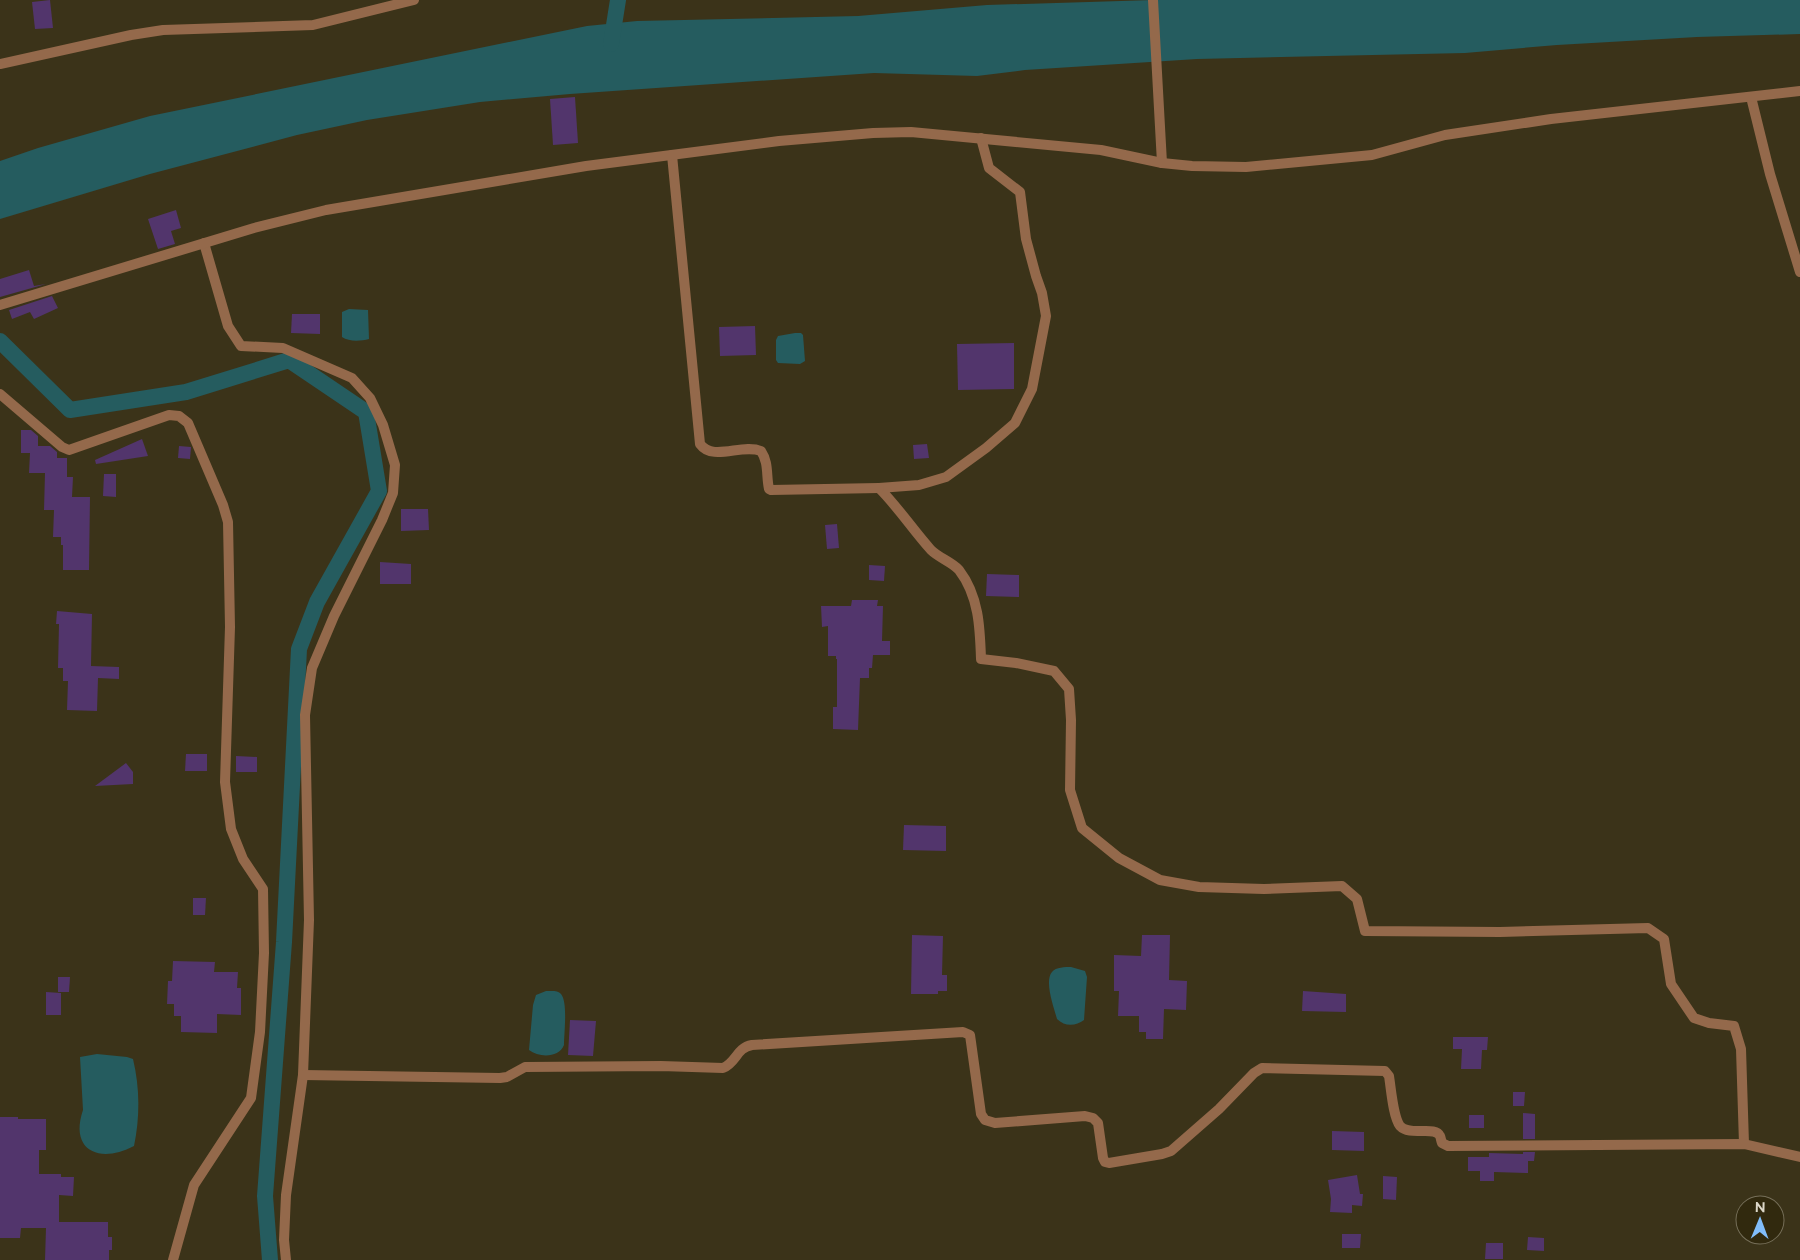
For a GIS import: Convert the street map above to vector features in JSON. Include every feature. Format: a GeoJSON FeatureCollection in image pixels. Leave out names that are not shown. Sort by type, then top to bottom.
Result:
{"type":"FeatureCollection","features":[{"type":"Feature","properties":{"kind":"street"},"geometry":{"type":"LineString","coordinates":[[0,64],[139,33],[163,30],[313,25],[393,2],[414,0]]}},
{"type":"Feature","properties":{"kind":"street"},"geometry":{"type":"LineString","coordinates":[[1153,0],[1162,163]]}},
{"type":"Feature","properties":{"kind":"street"},"geometry":{"type":"LineString","coordinates":[[0,305],[254,228],[326,210],[586,166],[779,141],[873,133],[912,132],[1101,150],[1162,163],[1192,166],[1246,167],[1349,158],[1394,150],[1445,135],[1551,119],[1800,91]]}},
{"type":"Feature","properties":{"kind":"street"},"geometry":{"type":"LineString","coordinates":[[1751,97],[1770,174],[1800,272]]}},
{"type":"Feature","properties":{"kind":"street"},"geometry":{"type":"LineString","coordinates":[[672,155],[700,444],[704,450],[712,452],[747,449],[761,451],[767,459],[768,483],[771,490],[878,488],[919,484],[946,477],[986,448],[1015,423],[1032,389],[1046,316],[1042,293],[1026,238],[1020,192],[989,168],[981,138]]}},
{"type":"Feature","properties":{"kind":"street"},"geometry":{"type":"LineString","coordinates":[[204,243],[228,326],[241,346],[283,348],[352,378],[370,398],[383,425],[395,465],[393,493],[382,520],[334,616],[312,668],[305,715],[309,920],[303,1075],[286,1195],[284,1240],[286,1260]]}},
{"type":"Feature","properties":{"kind":"street"},"geometry":{"type":"LineString","coordinates":[[0,394],[62,447],[69,450],[169,415],[184,419],[188,423],[223,505],[228,522],[229,646],[224,756],[225,782],[231,829],[243,859],[263,888],[264,954],[260,1032],[252,1098],[194,1185],[173,1260]]}},
{"type":"Feature","properties":{"kind":"street"},"geometry":{"type":"LineString","coordinates":[[878,488],[894,504],[932,551],[958,569],[974,596],[980,628],[981,659],[1016,662],[1054,671],[1069,689],[1072,720],[1070,790],[1082,828],[1119,858],[1160,880],[1199,887],[1342,886],[1357,899],[1365,931],[1500,932],[1648,928],[1664,939],[1671,984],[1694,1018],[1709,1023],[1734,1026],[1741,1049],[1744,1144]]}},
{"type":"Feature","properties":{"kind":"street"},"geometry":{"type":"LineString","coordinates":[[303,1075],[500,1078],[507,1077],[525,1066],[723,1068],[729,1066],[742,1049],[752,1045],[963,1032],[970,1035],[981,1114],[985,1120],[995,1123],[1085,1116],[1093,1118],[1098,1123],[1103,1158],[1105,1162],[1109,1163],[1172,1151],[1219,1110],[1254,1073],[1262,1068],[1385,1071],[1389,1076],[1396,1117],[1400,1126],[1408,1131],[1435,1132],[1440,1135],[1442,1143],[1448,1146],[1744,1144],[1800,1157]]}},
{"type":"Feature","properties":{"kind":"water"},"geometry":{"type":"Polygon","coordinates":[[[1153,0],[1800,0],[1800,34],[1697,37],[1557,45],[1465,53],[1197,59],[1025,70],[977,76],[874,73],[480,102],[367,120],[297,135],[150,174],[0,219],[0,161],[38,148],[150,116],[587,26],[637,21],[858,16],[987,5],[1153,0]]]}},
{"type":"Feature","properties":{"kind":"water"},"geometry":{"type":"Polygon","coordinates":[[[349,309],[368,310],[369,339],[359,341],[342,337],[342,312],[349,309]]]}},
{"type":"Feature","properties":{"kind":"water"},"geometry":{"type":"Polygon","coordinates":[[[795,333],[803,335],[805,361],[800,364],[778,363],[776,360],[776,340],[778,336],[795,333]]]}},
{"type":"Feature","properties":{"kind":"water"},"geometry":{"type":"Polygon","coordinates":[[[1071,967],[1085,971],[1087,977],[1084,1020],[1078,1024],[1070,1025],[1057,1019],[1050,995],[1049,982],[1054,970],[1071,967]]]}},
{"type":"Feature","properties":{"kind":"water"},"geometry":{"type":"Polygon","coordinates":[[[546,991],[556,991],[561,994],[565,1011],[565,1026],[564,1045],[561,1049],[553,1054],[543,1055],[529,1050],[533,1005],[536,995],[546,991]]]}},
{"type":"Feature","properties":{"kind":"water"},"geometry":{"type":"Polygon","coordinates":[[[97,1054],[133,1059],[137,1081],[138,1114],[134,1146],[110,1154],[90,1150],[84,1144],[80,1135],[83,1110],[80,1057],[97,1054]]]}},
{"type":"Feature","properties":{"kind":"building"},"geometry":{"type":"Polygon","coordinates":[[[50,0],[53,28],[35,29],[32,2],[50,0]]]}},
{"type":"Feature","properties":{"kind":"building"},"geometry":{"type":"Polygon","coordinates":[[[575,97],[578,143],[553,145],[550,99],[575,97]]]}},
{"type":"Feature","properties":{"kind":"building"},"geometry":{"type":"Polygon","coordinates":[[[176,210],[181,228],[171,231],[175,244],[158,249],[148,219],[176,210]]]}},
{"type":"Feature","properties":{"kind":"building"},"geometry":{"type":"Polygon","coordinates":[[[29,270],[34,286],[46,284],[0,297],[0,279],[29,270]]]}},
{"type":"Feature","properties":{"kind":"building"},"geometry":{"type":"Polygon","coordinates":[[[52,296],[58,308],[34,319],[30,312],[12,319],[9,310],[52,296]]]}},
{"type":"Feature","properties":{"kind":"building"},"geometry":{"type":"Polygon","coordinates":[[[292,314],[320,314],[320,334],[291,333],[292,314]]]}},
{"type":"Feature","properties":{"kind":"building"},"geometry":{"type":"Polygon","coordinates":[[[755,326],[756,355],[720,356],[719,327],[755,326]]]}},
{"type":"Feature","properties":{"kind":"building"},"geometry":{"type":"Polygon","coordinates":[[[1014,343],[1014,389],[958,390],[957,344],[1014,343]]]}},
{"type":"Feature","properties":{"kind":"building"},"geometry":{"type":"Polygon","coordinates":[[[21,430],[31,430],[38,436],[38,446],[50,446],[57,452],[57,458],[67,458],[67,477],[73,477],[72,497],[90,497],[89,570],[63,570],[63,545],[61,545],[61,537],[53,537],[54,510],[44,510],[45,473],[29,473],[30,453],[21,453],[21,430]]]}},
{"type":"Feature","properties":{"kind":"building"},"geometry":{"type":"Polygon","coordinates":[[[142,439],[148,456],[96,464],[95,460],[142,439]]]}},
{"type":"Feature","properties":{"kind":"building"},"geometry":{"type":"Polygon","coordinates":[[[927,444],[929,458],[914,459],[913,445],[927,444]]]}},
{"type":"Feature","properties":{"kind":"building"},"geometry":{"type":"Polygon","coordinates":[[[179,446],[191,447],[190,459],[178,458],[179,446]]]}},
{"type":"Feature","properties":{"kind":"building"},"geometry":{"type":"Polygon","coordinates":[[[104,474],[116,474],[116,497],[103,496],[104,474]]]}},
{"type":"Feature","properties":{"kind":"building"},"geometry":{"type":"Polygon","coordinates":[[[401,509],[428,509],[429,530],[401,531],[401,509]]]}},
{"type":"Feature","properties":{"kind":"building"},"geometry":{"type":"Polygon","coordinates":[[[837,524],[839,548],[827,549],[825,525],[837,524]]]}},
{"type":"Feature","properties":{"kind":"building"},"geometry":{"type":"Polygon","coordinates":[[[380,562],[411,564],[411,584],[380,584],[380,562]]]}},
{"type":"Feature","properties":{"kind":"building"},"geometry":{"type":"Polygon","coordinates":[[[869,565],[885,566],[884,581],[869,580],[869,565]]]}},
{"type":"Feature","properties":{"kind":"building"},"geometry":{"type":"Polygon","coordinates":[[[987,574],[1019,575],[1019,597],[986,596],[987,574]]]}},
{"type":"Feature","properties":{"kind":"building"},"geometry":{"type":"Polygon","coordinates":[[[852,600],[878,600],[877,606],[883,606],[882,641],[890,641],[890,655],[873,655],[872,668],[869,668],[869,678],[860,678],[858,730],[833,729],[833,707],[837,707],[837,659],[836,656],[828,656],[828,626],[822,627],[821,606],[851,606],[852,600]]]}},
{"type":"Feature","properties":{"kind":"building"},"geometry":{"type":"Polygon","coordinates":[[[57,611],[92,614],[91,666],[119,667],[119,679],[98,678],[97,711],[67,710],[68,681],[63,681],[63,668],[58,668],[59,624],[56,624],[57,611]]]}},
{"type":"Feature","properties":{"kind":"building"},"geometry":{"type":"Polygon","coordinates":[[[186,754],[207,754],[207,771],[185,771],[186,754]]]}},
{"type":"Feature","properties":{"kind":"building"},"geometry":{"type":"Polygon","coordinates":[[[236,756],[257,757],[257,772],[236,772],[236,756]]]}},
{"type":"Feature","properties":{"kind":"building"},"geometry":{"type":"Polygon","coordinates":[[[126,763],[133,772],[133,784],[95,786],[126,763]]]}},
{"type":"Feature","properties":{"kind":"building"},"geometry":{"type":"Polygon","coordinates":[[[904,825],[946,826],[946,851],[903,850],[904,825]]]}},
{"type":"Feature","properties":{"kind":"building"},"geometry":{"type":"Polygon","coordinates":[[[193,898],[206,898],[205,915],[193,915],[193,898]]]}},
{"type":"Feature","properties":{"kind":"building"},"geometry":{"type":"Polygon","coordinates":[[[912,935],[943,936],[942,975],[947,975],[947,991],[938,991],[938,994],[911,994],[912,935]]]}},
{"type":"Feature","properties":{"kind":"building"},"geometry":{"type":"Polygon","coordinates":[[[1142,935],[1170,935],[1169,980],[1187,981],[1186,1010],[1164,1009],[1163,1039],[1146,1039],[1146,1032],[1139,1032],[1139,1016],[1118,1016],[1119,991],[1114,991],[1114,955],[1141,956],[1142,935]]]}},
{"type":"Feature","properties":{"kind":"building"},"geometry":{"type":"Polygon","coordinates":[[[173,961],[215,962],[214,972],[238,972],[237,988],[241,988],[241,1015],[217,1014],[217,1033],[181,1032],[181,1016],[174,1016],[174,1004],[167,1004],[168,981],[172,981],[173,961]]]}},
{"type":"Feature","properties":{"kind":"building"},"geometry":{"type":"Polygon","coordinates":[[[58,977],[70,977],[69,992],[58,992],[58,977]]]}},
{"type":"Feature","properties":{"kind":"building"},"geometry":{"type":"Polygon","coordinates":[[[1303,991],[1346,994],[1346,1012],[1302,1011],[1303,991]]]}},
{"type":"Feature","properties":{"kind":"building"},"geometry":{"type":"Polygon","coordinates":[[[46,992],[61,993],[61,1015],[46,1015],[46,992]]]}},
{"type":"Feature","properties":{"kind":"building"},"geometry":{"type":"Polygon","coordinates":[[[570,1020],[596,1021],[593,1056],[568,1055],[570,1020]]]}},
{"type":"Feature","properties":{"kind":"building"},"geometry":{"type":"Polygon","coordinates":[[[1453,1037],[1488,1037],[1487,1050],[1482,1050],[1481,1069],[1461,1069],[1462,1049],[1453,1049],[1453,1037]]]}},
{"type":"Feature","properties":{"kind":"building"},"geometry":{"type":"Polygon","coordinates":[[[1513,1092],[1525,1092],[1524,1106],[1513,1106],[1513,1092]]]}},
{"type":"Feature","properties":{"kind":"building"},"geometry":{"type":"Polygon","coordinates":[[[1523,1113],[1535,1114],[1535,1139],[1523,1139],[1523,1113]]]}},
{"type":"Feature","properties":{"kind":"building"},"geometry":{"type":"Polygon","coordinates":[[[1469,1115],[1484,1115],[1484,1128],[1469,1128],[1469,1115]]]}},
{"type":"Feature","properties":{"kind":"building"},"geometry":{"type":"Polygon","coordinates":[[[0,1117],[46,1119],[46,1150],[39,1150],[39,1174],[61,1174],[61,1177],[74,1177],[73,1196],[59,1195],[59,1222],[108,1222],[108,1237],[112,1237],[112,1250],[109,1250],[109,1260],[45,1260],[46,1228],[21,1228],[20,1238],[0,1238],[0,1117]]]}},
{"type":"Feature","properties":{"kind":"building"},"geometry":{"type":"Polygon","coordinates":[[[1332,1131],[1364,1132],[1364,1151],[1332,1150],[1332,1131]]]}},
{"type":"Feature","properties":{"kind":"building"},"geometry":{"type":"Polygon","coordinates":[[[1523,1152],[1535,1152],[1534,1161],[1528,1161],[1528,1173],[1494,1172],[1494,1181],[1480,1181],[1480,1171],[1468,1171],[1468,1157],[1489,1157],[1489,1153],[1523,1154],[1523,1152]]]}},
{"type":"Feature","properties":{"kind":"building"},"geometry":{"type":"Polygon","coordinates":[[[1357,1175],[1360,1194],[1363,1194],[1362,1206],[1352,1205],[1352,1213],[1330,1212],[1331,1199],[1328,1180],[1357,1175]]]}},
{"type":"Feature","properties":{"kind":"building"},"geometry":{"type":"Polygon","coordinates":[[[1383,1176],[1397,1177],[1396,1200],[1383,1199],[1383,1176]]]}},
{"type":"Feature","properties":{"kind":"building"},"geometry":{"type":"Polygon","coordinates":[[[1342,1234],[1361,1234],[1360,1248],[1342,1248],[1342,1234]]]}},
{"type":"Feature","properties":{"kind":"building"},"geometry":{"type":"Polygon","coordinates":[[[1528,1237],[1544,1238],[1544,1251],[1527,1250],[1528,1237]]]}},
{"type":"Feature","properties":{"kind":"building"},"geometry":{"type":"Polygon","coordinates":[[[1486,1243],[1503,1243],[1503,1259],[1485,1259],[1486,1243]]]}},
{"type":"Feature","properties":{"kind":"waterway"},"geometry":{"type":"LineString","coordinates":[[611,44],[618,0]]}},
{"type":"Feature","properties":{"kind":"waterway"},"geometry":{"type":"LineString","coordinates":[[0,341],[70,410],[186,392],[289,360],[366,412],[379,491],[317,602],[299,649],[284,942],[265,1196],[270,1260]]}}]}
